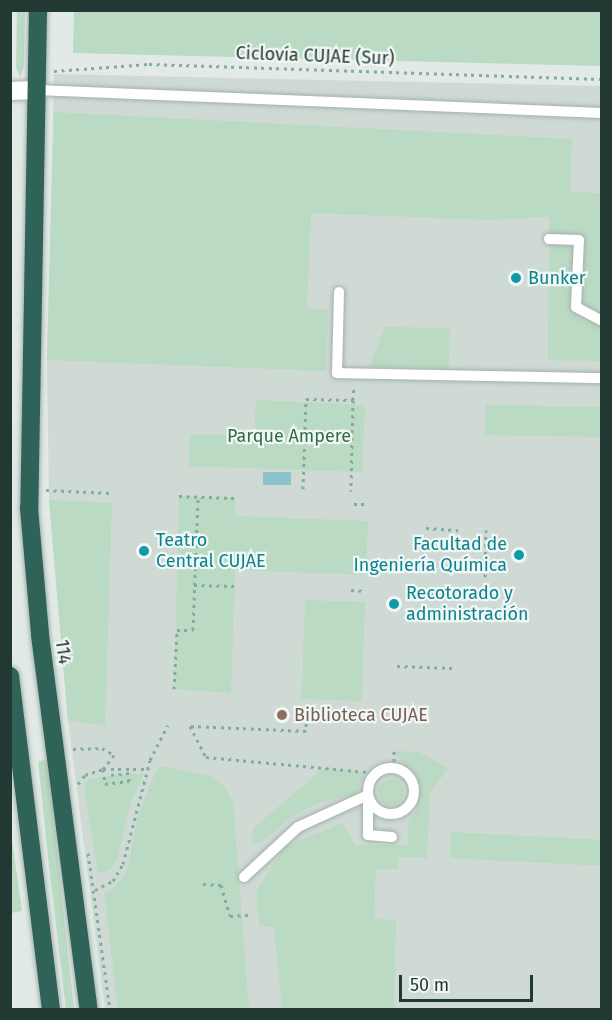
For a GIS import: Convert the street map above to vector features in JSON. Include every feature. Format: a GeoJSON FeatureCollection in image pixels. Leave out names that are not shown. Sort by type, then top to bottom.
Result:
{"type":"FeatureCollection","features":[{"type":"Feature","properties":{"kind":"highway","name":"114"},"geometry":{"type":"LineString","coordinates":[[38,10],[29,489],[40,635],[89,1010]]}},
{"type":"Feature","properties":{"kind":"highway"},"geometry":{"type":"LineString","coordinates":[[10,676],[51,1010]]}},
{"type":"Feature","properties":{"kind":"street"},"geometry":{"type":"LineString","coordinates":[[10,91],[36,90]]}},
{"type":"Feature","properties":{"kind":"lane"},"geometry":{"type":"LineString","coordinates":[[36,90],[602,113]]}},
{"type":"Feature","properties":{"kind":"lane"},"geometry":{"type":"LineString","coordinates":[[549,239],[579,240],[576,307],[602,321]]}},
{"type":"Feature","properties":{"kind":"lane"},"geometry":{"type":"LineString","coordinates":[[339,292],[338,374],[602,378]]}},
{"type":"Feature","properties":{"kind":"lane"},"geometry":{"type":"LineString","coordinates":[[368,795],[382,813],[405,810],[414,789],[408,776],[394,769],[377,773],[369,783],[368,795],[368,835],[392,837]]}},
{"type":"Feature","properties":{"kind":"lane"},"geometry":{"type":"LineString","coordinates":[[244,877],[298,827],[368,795]]}},
{"type":"Feature","properties":{"kind":"path","name":"Ciclovía CUJAE (Sur)"},"geometry":{"type":"LineString","coordinates":[[36,90],[55,71],[149,63],[602,79]]}},
{"type":"Feature","properties":{"kind":"path"},"geometry":{"type":"LineString","coordinates":[[303,489],[306,399],[353,400],[351,491]]}},
{"type":"Feature","properties":{"kind":"path"},"geometry":{"type":"LineString","coordinates":[[29,489],[112,493]]}},
{"type":"Feature","properties":{"kind":"path"},"geometry":{"type":"LineString","coordinates":[[179,496],[235,498]]}},
{"type":"Feature","properties":{"kind":"path"},"geometry":{"type":"LineString","coordinates":[[174,689],[177,630],[192,630],[198,497]]}},
{"type":"Feature","properties":{"kind":"path"},"geometry":{"type":"LineString","coordinates":[[354,504],[368,504]]}},
{"type":"Feature","properties":{"kind":"path"},"geometry":{"type":"LineString","coordinates":[[426,528],[458,530]]}},
{"type":"Feature","properties":{"kind":"path"},"geometry":{"type":"LineString","coordinates":[[485,578],[486,530]]}},
{"type":"Feature","properties":{"kind":"path"},"geometry":{"type":"LineString","coordinates":[[194,585],[234,586]]}},
{"type":"Feature","properties":{"kind":"path"},"geometry":{"type":"LineString","coordinates":[[351,590],[366,591]]}},
{"type":"Feature","properties":{"kind":"path"},"geometry":{"type":"LineString","coordinates":[[424,593],[456,594]]}},
{"type":"Feature","properties":{"kind":"path"},"geometry":{"type":"LineString","coordinates":[[397,666],[453,668]]}},
{"type":"Feature","properties":{"kind":"path"},"geometry":{"type":"LineString","coordinates":[[306,723],[306,731],[190,726],[206,757],[377,773]]}},
{"type":"Feature","properties":{"kind":"path"},"geometry":{"type":"LineString","coordinates":[[95,890],[113,881],[123,864],[149,769],[168,725]]}},
{"type":"Feature","properties":{"kind":"path"},"geometry":{"type":"LineString","coordinates":[[72,749],[102,748],[114,755],[103,769],[105,784],[129,781],[129,773],[111,775]]}},
{"type":"Feature","properties":{"kind":"path"},"geometry":{"type":"LineString","coordinates":[[394,751],[394,769]]}},
{"type":"Feature","properties":{"kind":"path"},"geometry":{"type":"LineString","coordinates":[[76,786],[85,775],[103,769],[149,769]]}},
{"type":"Feature","properties":{"kind":"path"},"geometry":{"type":"LineString","coordinates":[[203,884],[221,885],[229,899],[230,916],[248,915]]}},
{"type":"Feature","properties":{"kind":"shaded area"},"geometry":{"type":"Polygon","coordinates":[[[54,74],[601,86],[601,1009],[105,1009],[68,721],[49,500],[47,360],[54,74]]]}},
{"type":"Feature","properties":{"kind":"green space"},"geometry":{"type":"Polygon","coordinates":[[[17,11],[25,11],[24,66],[20,77],[16,68],[17,11]]]}},
{"type":"Feature","properties":{"kind":"green space"},"geometry":{"type":"Polygon","coordinates":[[[74,11],[601,11],[601,66],[73,53],[74,11]]]}},
{"type":"Feature","properties":{"kind":"green space"},"geometry":{"type":"Polygon","coordinates":[[[54,112],[572,139],[570,192],[601,193],[601,361],[548,360],[549,217],[488,220],[311,213],[307,308],[328,310],[326,371],[47,360],[54,112]]]}},
{"type":"Feature","properties":{"kind":"green space"},"geometry":{"type":"Polygon","coordinates":[[[384,327],[450,328],[449,368],[370,367],[384,327]]]}},
{"type":"Feature","properties":{"kind":"green space","name":"Parque Ampere"},"geometry":{"type":"Polygon","coordinates":[[[256,400],[365,405],[362,472],[189,466],[190,434],[254,436],[256,400]]]}},
{"type":"Feature","properties":{"kind":"green space"},"geometry":{"type":"Polygon","coordinates":[[[486,405],[601,407],[600,437],[485,435],[486,405]]]}},
{"type":"Feature","properties":{"kind":"green space"},"geometry":{"type":"Polygon","coordinates":[[[179,496],[235,498],[235,516],[368,521],[366,575],[235,570],[231,693],[174,689],[179,496]]]}},
{"type":"Feature","properties":{"kind":"green space"},"geometry":{"type":"Polygon","coordinates":[[[49,500],[112,503],[105,725],[68,721],[49,500]]]}},
{"type":"Feature","properties":{"kind":"green space"},"geometry":{"type":"Polygon","coordinates":[[[305,600],[365,602],[362,701],[302,699],[305,600]]]}},
{"type":"Feature","properties":{"kind":"green space"},"geometry":{"type":"Polygon","coordinates":[[[394,751],[419,752],[448,768],[430,794],[427,858],[398,857],[398,869],[376,869],[374,919],[396,920],[394,1009],[282,1009],[274,928],[259,925],[256,892],[285,846],[343,823],[355,845],[408,845],[408,823],[416,810],[421,788],[394,751]]]}},
{"type":"Feature","properties":{"kind":"green space"},"geometry":{"type":"Polygon","coordinates":[[[47,760],[74,1009],[66,1009],[49,866],[38,761],[47,760]]]}},
{"type":"Feature","properties":{"kind":"green space"},"geometry":{"type":"Polygon","coordinates":[[[162,766],[213,777],[225,787],[233,802],[249,1009],[118,1009],[104,893],[115,887],[127,871],[138,815],[156,771],[162,766]]]}},
{"type":"Feature","properties":{"kind":"green space"},"geometry":{"type":"Polygon","coordinates":[[[324,768],[364,772],[357,794],[318,803],[294,815],[261,843],[252,844],[253,828],[324,768]]]}},
{"type":"Feature","properties":{"kind":"green space"},"geometry":{"type":"Polygon","coordinates":[[[144,773],[130,804],[117,860],[110,870],[98,873],[84,785],[88,780],[111,775],[144,773]]]}},
{"type":"Feature","properties":{"kind":"green space"},"geometry":{"type":"Polygon","coordinates":[[[391,779],[400,783],[404,792],[400,801],[391,805],[382,801],[378,792],[382,783],[391,779]]]}},
{"type":"Feature","properties":{"kind":"green space"},"geometry":{"type":"Polygon","coordinates":[[[451,832],[601,840],[599,866],[450,858],[451,832]]]}},
{"type":"Feature","properties":{"kind":"green space"},"geometry":{"type":"Polygon","coordinates":[[[10,833],[22,911],[11,913],[10,833]]]}},
{"type":"Feature","properties":{"kind":"water"},"geometry":{"type":"Polygon","coordinates":[[[263,472],[291,472],[291,485],[263,485],[263,472]]]}},
{"type":"Feature","properties":{"kind":"place","name":"Bunker"},"geometry":{"type":"Point","coordinates":[516,278]}},
{"type":"Feature","properties":{"kind":"place","name":"Teatro Central CUJAE"},"geometry":{"type":"Point","coordinates":[144,551]}},
{"type":"Feature","properties":{"kind":"place","name":"Facultad de Ingeniería Química"},"geometry":{"type":"Point","coordinates":[519,555]}},
{"type":"Feature","properties":{"kind":"place","name":"Recotorado y administración"},"geometry":{"type":"Point","coordinates":[394,604]}},
{"type":"Feature","properties":{"kind":"place","name":"Biblioteca CUJAE"},"geometry":{"type":"Point","coordinates":[282,715]}}]}
